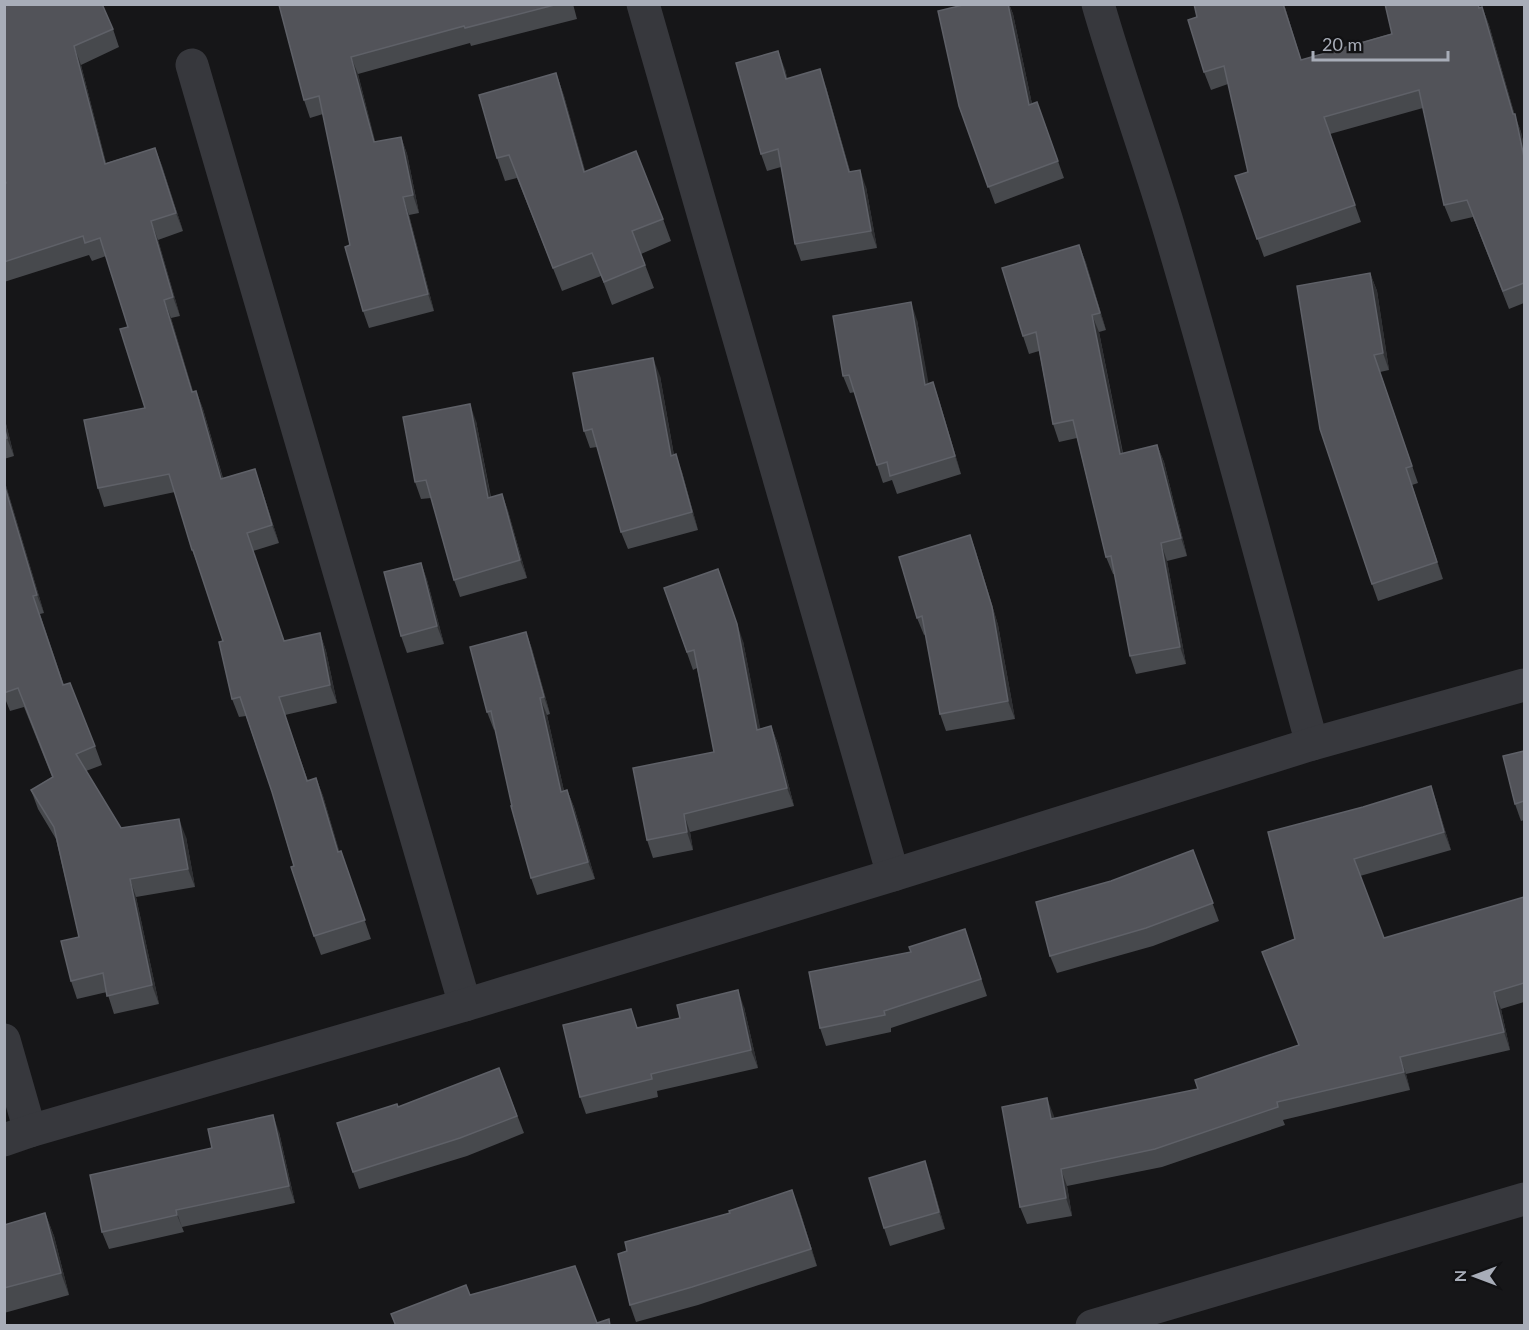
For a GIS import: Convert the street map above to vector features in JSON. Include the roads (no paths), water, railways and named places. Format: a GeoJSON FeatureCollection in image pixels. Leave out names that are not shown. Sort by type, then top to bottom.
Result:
{"type":"FeatureCollection","features":[{"type":"Feature","properties":{"kind":"street"},"geometry":{"type":"LineString","coordinates":[[643,4],[893,876]]}},
{"type":"Feature","properties":{"kind":"street"},"geometry":{"type":"LineString","coordinates":[[1098,4],[1173,240],[1312,744]]}},
{"type":"Feature","properties":{"kind":"street"},"geometry":{"type":"LineString","coordinates":[[192,65],[465,1005]]}},
{"type":"Feature","properties":{"kind":"street"},"geometry":{"type":"LineString","coordinates":[[4,1040],[17,1136],[465,1005],[893,876],[1312,744],[1524,685]]}},
{"type":"Feature","properties":{"kind":"street"},"geometry":{"type":"LineString","coordinates":[[1092,1326],[1524,1199]]}}]}
